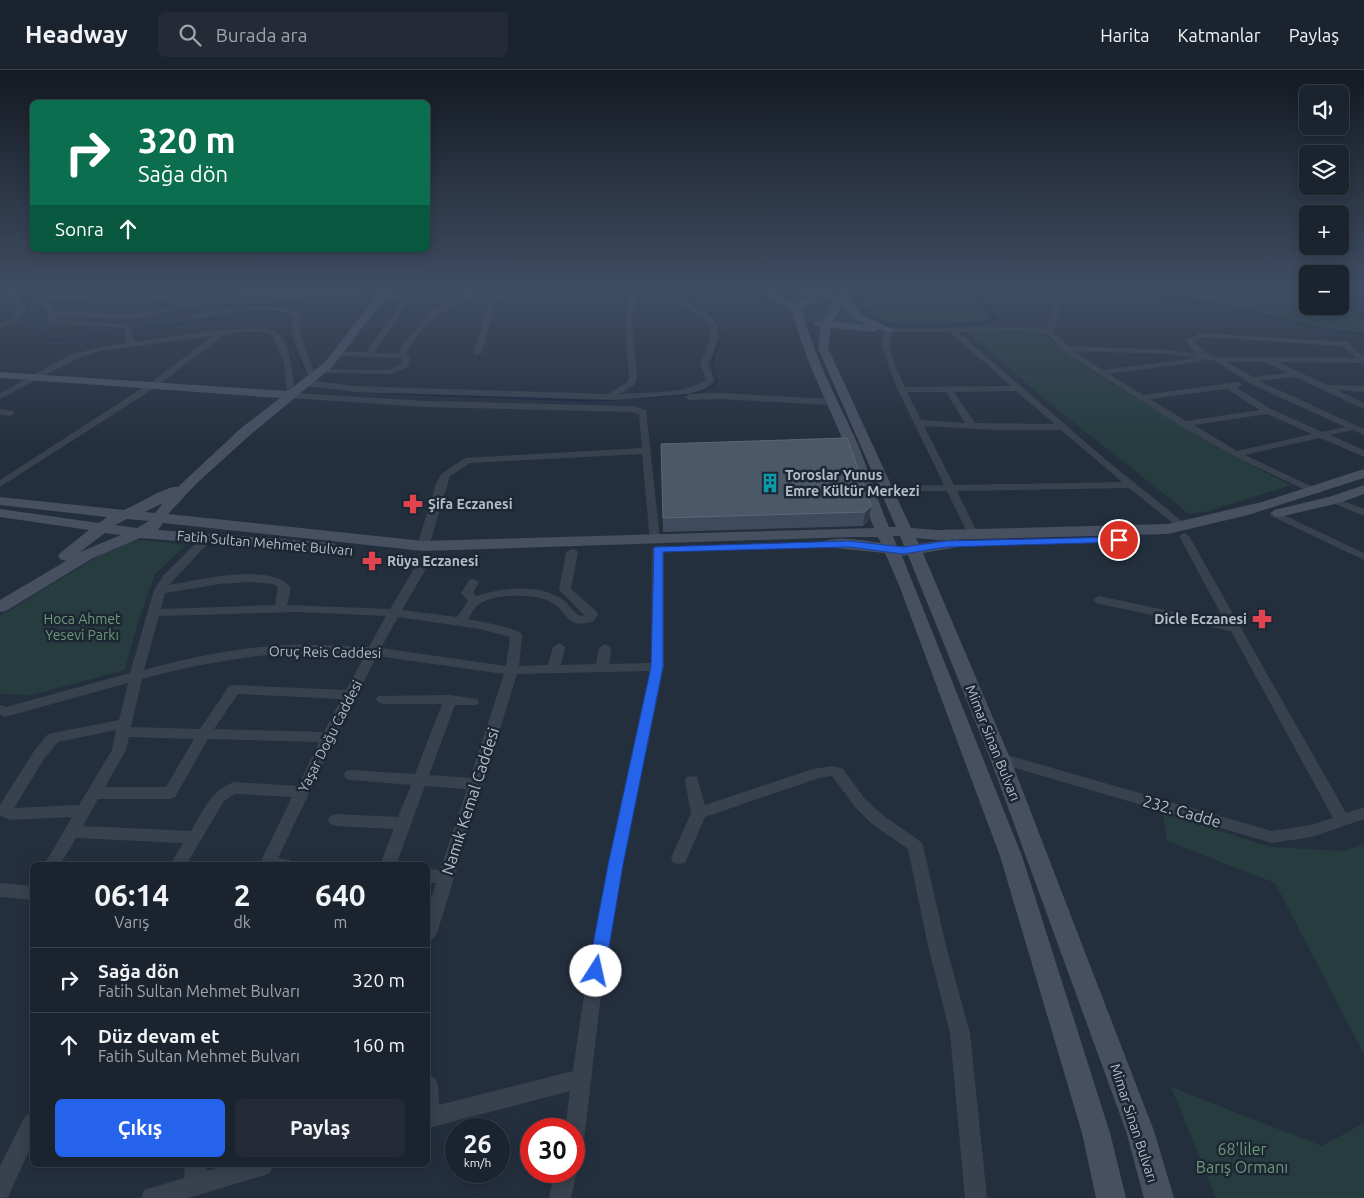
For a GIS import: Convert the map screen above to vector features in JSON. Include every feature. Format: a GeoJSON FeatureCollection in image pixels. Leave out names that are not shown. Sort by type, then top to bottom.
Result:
{"type":"FeatureCollection","features":[{"type":"Feature","properties":{"kind":"street"},"geometry":{"type":"LineString","coordinates":[[0,396],[73,357],[100,349],[158,341]]}},
{"type":"Feature","properties":{"kind":"street"},"geometry":{"type":"LineString","coordinates":[[0,484],[153,385],[213,341]]}},
{"type":"Feature","properties":{"kind":"street"},"geometry":{"type":"LineString","coordinates":[[278,341],[288,364],[291,395]]}},
{"type":"Feature","properties":{"kind":"street"},"geometry":{"type":"LineString","coordinates":[[299,341],[312,377]]}},
{"type":"Feature","properties":{"kind":"street"},"geometry":{"type":"LineString","coordinates":[[0,607],[87,555],[152,527],[190,481],[245,432],[312,377],[336,354],[346,341]]}},
{"type":"Feature","properties":{"kind":"street"},"geometry":{"type":"LineString","coordinates":[[368,355],[378,341]]}},
{"type":"Feature","properties":{"kind":"street"},"geometry":{"type":"LineString","coordinates":[[312,377],[390,372],[405,365],[403,353],[410,341]]}},
{"type":"Feature","properties":{"kind":"street"},"geometry":{"type":"LineString","coordinates":[[478,353],[481,341]]}},
{"type":"Feature","properties":{"kind":"street"},"geometry":{"type":"LineString","coordinates":[[608,397],[626,387],[633,377],[630,341]]}},
{"type":"Feature","properties":{"kind":"street"},"geometry":{"type":"LineString","coordinates":[[312,377],[364,390],[608,397],[688,391],[702,387],[710,380],[704,364],[715,341]]}},
{"type":"Feature","properties":{"kind":"street","name":"Mimar Sinan Bulvarı"},"geometry":{"type":"LineString","coordinates":[[806,341],[818,374],[899,541],[1000,758],[1140,1131],[1159,1198]]}},
{"type":"Feature","properties":{"kind":"street","name":"Mimar Sinan Bulvarı"},"geometry":{"type":"LineString","coordinates":[[822,341],[823,348],[887,489],[899,541],[1011,856],[1096,1134],[1111,1198]]}},
{"type":"Feature","properties":{"kind":"street"},"geometry":{"type":"LineString","coordinates":[[886,341],[886,348],[902,390],[973,534]]}},
{"type":"Feature","properties":{"kind":"street"},"geometry":{"type":"LineString","coordinates":[[964,341],[1183,531],[1234,628],[1342,820]]}},
{"type":"Feature","properties":{"kind":"street"},"geometry":{"type":"LineString","coordinates":[[1058,341],[1101,373],[1184,424],[1236,454],[1316,490]]}},
{"type":"Feature","properties":{"kind":"street"},"geometry":{"type":"LineString","coordinates":[[1190,341],[1196,349],[1253,382],[1364,432]]}},
{"type":"Feature","properties":{"kind":"street"},"geometry":{"type":"LineString","coordinates":[[1291,341],[1344,344],[1364,361]]}},
{"type":"Feature","properties":{"kind":"street"},"geometry":{"type":"LineString","coordinates":[[1066,348],[1171,352],[1213,358],[1364,361]]}},
{"type":"Feature","properties":{"kind":"street"},"geometry":{"type":"LineString","coordinates":[[336,354],[405,356]]}},
{"type":"Feature","properties":{"kind":"street"},"geometry":{"type":"LineString","coordinates":[[1101,373],[1213,358]]}},
{"type":"Feature","properties":{"kind":"street"},"geometry":{"type":"LineString","coordinates":[[1264,359],[1364,406]]}},
{"type":"Feature","properties":{"kind":"street"},"geometry":{"type":"LineString","coordinates":[[1141,398],[1230,387],[1296,374]]}},
{"type":"Feature","properties":{"kind":"street"},"geometry":{"type":"LineString","coordinates":[[0,375],[425,404],[633,409],[643,412],[657,545],[657,667],[615,865],[591,1003],[577,1118]]}},
{"type":"Feature","properties":{"kind":"street"},"geometry":{"type":"LineString","coordinates":[[1322,386],[1364,389]]}},
{"type":"Feature","properties":{"kind":"street"},"geometry":{"type":"LineString","coordinates":[[1230,387],[1268,411],[1364,454]]}},
{"type":"Feature","properties":{"kind":"street"},"geometry":{"type":"LineString","coordinates":[[902,390],[1018,388]]}},
{"type":"Feature","properties":{"kind":"street"},"geometry":{"type":"LineString","coordinates":[[948,389],[972,426]]}},
{"type":"Feature","properties":{"kind":"street"},"geometry":{"type":"LineString","coordinates":[[633,409],[644,402],[701,396],[831,402]]}},
{"type":"Feature","properties":{"kind":"street"},"geometry":{"type":"LineString","coordinates":[[1184,424],[1268,411]]}},
{"type":"Feature","properties":{"kind":"street"},"geometry":{"type":"LineString","coordinates":[[0,412],[10,413]]}},
{"type":"Feature","properties":{"kind":"street"},"geometry":{"type":"LineString","coordinates":[[918,423],[972,426],[1063,427]]}},
{"type":"Feature","properties":{"kind":"street"},"geometry":{"type":"LineString","coordinates":[[1236,454],[1354,427]]}},
{"type":"Feature","properties":{"kind":"street","name":"Yaşar Doğu Caddesi"},"geometry":{"type":"LineString","coordinates":[[268,862],[328,737],[395,612],[425,551],[441,484],[446,474],[468,460],[647,451]]}},
{"type":"Feature","properties":{"kind":"street","name":"Fatih Sultan Mehmet Bulvarı"},"geometry":{"type":"LineString","coordinates":[[899,541],[947,544],[1183,531],[1364,474]]}},
{"type":"Feature","properties":{"kind":"street"},"geometry":{"type":"LineString","coordinates":[[0,594],[74,551],[104,528],[113,518],[131,513],[190,481]]}},
{"type":"Feature","properties":{"kind":"street"},"geometry":{"type":"LineString","coordinates":[[887,489],[1131,485]]}},
{"type":"Feature","properties":{"kind":"street","name":"Fatih Sultan Mehmet Bulvarı"},"geometry":{"type":"LineString","coordinates":[[0,501],[131,513],[425,551],[657,545],[849,544],[899,541],[937,535],[973,534],[1132,531],[1208,532],[1334,500],[1364,489]]}},
{"type":"Feature","properties":{"kind":"street"},"geometry":{"type":"LineString","coordinates":[[1334,500],[1364,513]]}},
{"type":"Feature","properties":{"kind":"street","name":"Fatih Sultan Mehmet Bulvarı"},"geometry":{"type":"LineString","coordinates":[[0,512],[139,533],[425,551],[572,552],[657,545]]}},
{"type":"Feature","properties":{"kind":"street"},"geometry":{"type":"LineString","coordinates":[[1275,514],[1364,557]]}},
{"type":"Feature","properties":{"kind":"street"},"geometry":{"type":"LineString","coordinates":[[54,862],[119,750],[136,676],[160,590],[168,578],[208,537]]}},
{"type":"Feature","properties":{"kind":"street"},"geometry":{"type":"LineString","coordinates":[[1352,552],[1364,544]]}},
{"type":"Feature","properties":{"kind":"street"},"geometry":{"type":"LineString","coordinates":[[153,613],[281,607],[321,608],[395,612],[460,622],[474,602],[499,593],[535,593],[554,599],[571,617],[586,620],[592,614],[565,590],[572,552]]}},
{"type":"Feature","properties":{"kind":"street"},"geometry":{"type":"LineString","coordinates":[[160,590],[240,579],[265,579],[279,581],[285,588],[281,607]]}},
{"type":"Feature","properties":{"kind":"street"},"geometry":{"type":"LineString","coordinates":[[473,582],[467,593],[474,602]]}},
{"type":"Feature","properties":{"kind":"street"},"geometry":{"type":"LineString","coordinates":[[1099,600],[1234,628]]}},
{"type":"Feature","properties":{"kind":"street","name":"Namık Kemal Caddesi"},"geometry":{"type":"LineString","coordinates":[[430,911],[433,878],[476,784],[512,670],[516,635],[495,628],[460,622]]}},
{"type":"Feature","properties":{"kind":"street"},"geometry":{"type":"LineString","coordinates":[[554,669],[558,647]]}},
{"type":"Feature","properties":{"kind":"street"},"geometry":{"type":"LineString","coordinates":[[602,668],[605,648]]}},
{"type":"Feature","properties":{"kind":"street","name":"Oruç Reis Caddesi"},"geometry":{"type":"LineString","coordinates":[[2,714],[185,664],[231,655],[285,649],[374,651],[512,670],[657,667]]}},
{"type":"Feature","properties":{"kind":"street"},"geometry":{"type":"LineString","coordinates":[[95,792],[170,793],[204,734],[234,689],[350,695]]}},
{"type":"Feature","properties":{"kind":"street"},"geometry":{"type":"LineString","coordinates":[[383,699],[472,702]]}},
{"type":"Feature","properties":{"kind":"street"},"geometry":{"type":"LineString","coordinates":[[389,862],[450,700]]}},
{"type":"Feature","properties":{"kind":"street"},"geometry":{"type":"LineString","coordinates":[[85,811],[11,814],[4,811],[38,755],[53,738],[124,728],[204,734],[328,737]]}},
{"type":"Feature","properties":{"kind":"street","name":"232. Cadde"},"geometry":{"type":"LineString","coordinates":[[1000,758],[1272,837],[1312,831],[1364,813]]}},
{"type":"Feature","properties":{"kind":"street"},"geometry":{"type":"LineString","coordinates":[[699,813],[818,773],[833,771],[838,773],[860,803],[878,820],[915,846],[937,946],[960,1033],[976,1198]]}},
{"type":"Feature","properties":{"kind":"street"},"geometry":{"type":"LineString","coordinates":[[351,776],[476,784]]}},
{"type":"Feature","properties":{"kind":"street"},"geometry":{"type":"LineString","coordinates":[[679,858],[699,813],[692,781]]}},
{"type":"Feature","properties":{"kind":"street"},"geometry":{"type":"LineString","coordinates":[[180,862],[219,797],[224,792],[234,788],[302,792]]}},
{"type":"Feature","properties":{"kind":"street"},"geometry":{"type":"LineString","coordinates":[[336,820],[404,823]]}},
{"type":"Feature","properties":{"kind":"street"},"geometry":{"type":"LineString","coordinates":[[72,832],[195,837]]}},
{"type":"Feature","properties":{"kind":"street"},"geometry":{"type":"LineString","coordinates":[[0,890],[30,893]]}},
{"type":"Feature","properties":{"kind":"street"},"geometry":{"type":"LineString","coordinates":[[430,1117],[582,1078]]}},
{"type":"Feature","properties":{"kind":"street"},"geometry":{"type":"LineString","coordinates":[[0,1189],[30,1127]]}},
{"type":"Feature","properties":{"kind":"street"},"geometry":{"type":"LineString","coordinates":[[153,1198],[195,1175],[249,1167]]}},
{"type":"Feature","properties":{"kind":"street"},"geometry":{"type":"LineString","coordinates":[[560,1198],[563,1183]]}},
{"type":"Feature","properties":{"kind":"green space"},"geometry":{"type":"Polygon","coordinates":[[[977,341],[1052,341],[1093,372],[1225,452],[1291,485],[1209,511],[1189,514],[1053,406],[977,341]]]}},
{"type":"Feature","properties":{"kind":"green space","name":"Hoca Ahmet Yesevi Parkı"},"geometry":{"type":"Polygon","coordinates":[[[143,540],[186,545],[155,574],[138,622],[125,670],[32,695],[0,694],[0,616],[120,543],[143,540]]]}},
{"type":"Feature","properties":{"kind":"green space"},"geometry":{"type":"Polygon","coordinates":[[[1163,813],[1271,847],[1344,851],[1364,844],[1364,1054],[1275,883],[1167,841],[1163,813]]]}},
{"type":"Feature","properties":{"kind":"green space","name":"68'liler Barış Ormanı"},"geometry":{"type":"Polygon","coordinates":[[[1171,1087],[1322,1146],[1364,1123],[1364,1198],[1216,1198],[1171,1087]]]}},
{"type":"Feature","properties":{"kind":"building","name":"Toroslar Yunus Emre Kültür Merkezi"},"geometry":{"type":"Polygon","coordinates":[[[847,438],[871,506],[865,512],[663,518],[661,444],[847,438]]]}},
{"type":"Feature","properties":{"kind":"waterway"},"geometry":{"type":"LineString","coordinates":[[289,341],[306,371]]}},
{"type":"Feature","properties":{"kind":"waterway"},"geometry":{"type":"LineString","coordinates":[[653,397],[695,394],[715,385],[717,380],[714,374],[713,363],[720,341]]}},
{"type":"Feature","properties":{"kind":"waterway"},"geometry":{"type":"LineString","coordinates":[[326,388],[349,391]]}},
{"type":"Feature","properties":{"kind":"waterway"},"geometry":{"type":"LineString","coordinates":[[386,393],[479,397]]}},
{"type":"Feature","properties":{"kind":"waterway"},"geometry":{"type":"LineString","coordinates":[[448,395],[586,401],[672,395]]}},
{"type":"Feature","properties":{"kind":"place","name":"Toroslar Yunus Emre Kültür Merkezi"},"geometry":{"type":"Point","coordinates":[770,483]}},
{"type":"Feature","properties":{"kind":"place","name":"Şifa Eczanesi"},"geometry":{"type":"Point","coordinates":[413,504]}},
{"type":"Feature","properties":{"kind":"place","name":"Rüya Eczanesi"},"geometry":{"type":"Point","coordinates":[372,561]}},
{"type":"Feature","properties":{"kind":"place","name":"Dicle Eczanesi"},"geometry":{"type":"Point","coordinates":[1262,619]}},
{"type":"Feature","properties":{"kind":"route"},"geometry":{"type":"LineString","coordinates":[[596,971],[615,865],[657,667],[658,549],[849,544],[903,550],[947,544],[1119,540]]}}]}
